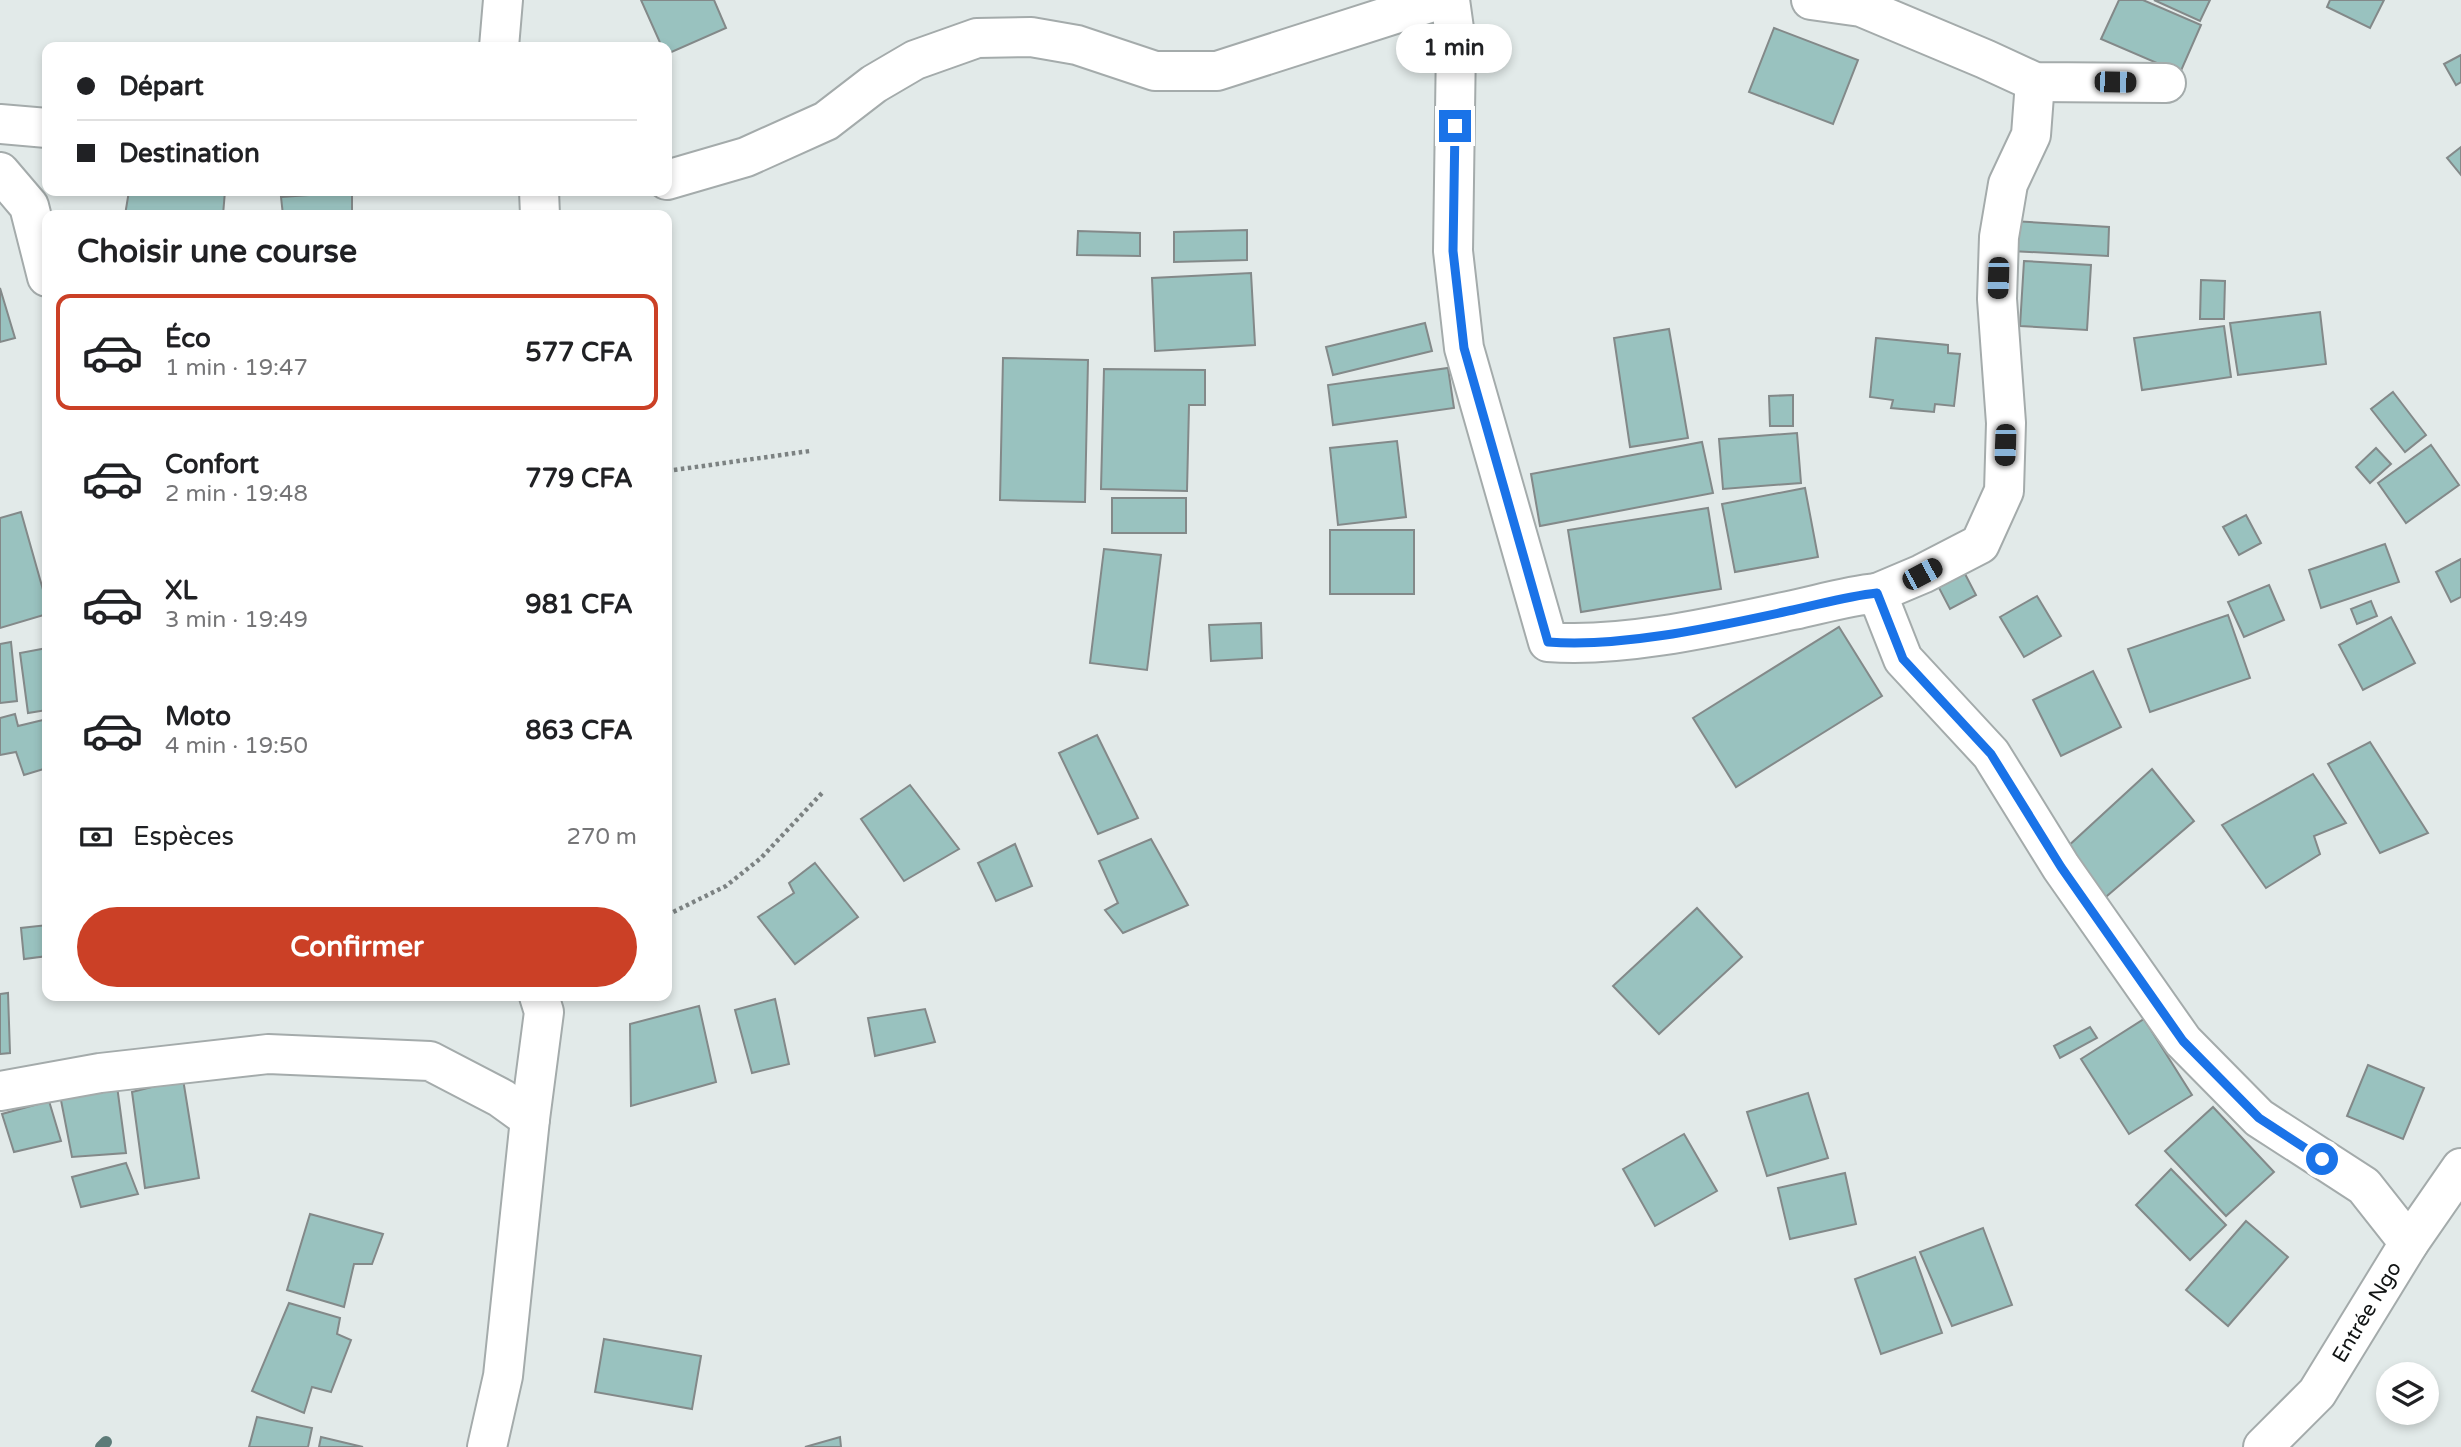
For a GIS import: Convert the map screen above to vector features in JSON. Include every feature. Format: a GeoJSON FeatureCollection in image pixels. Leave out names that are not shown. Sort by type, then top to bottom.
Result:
{"type":"FeatureCollection","features":[{"type":"Feature","properties":{"kind":"street"},"geometry":{"type":"LineString","coordinates":[[499,42],[503,0]]}},
{"type":"Feature","properties":{"kind":"street"},"geometry":{"type":"LineString","coordinates":[[672,179],[746,157],[826,121],[874,85],[915,60],[977,38],[1031,37],[1077,45],[1155,71],[1217,71],[1439,0]]}},
{"type":"Feature","properties":{"kind":"street"},"geometry":{"type":"LineString","coordinates":[[1450,0],[1456,43],[1453,251],[1464,348],[1548,642],[1583,645],[1692,630],[1849,596],[1877,593],[1922,574],[1980,544],[2004,491],[2006,423],[1997,299],[1999,237],[2008,184],[2031,135],[2035,82]]}},
{"type":"Feature","properties":{"kind":"street"},"geometry":{"type":"LineString","coordinates":[[1811,0],[1861,7],[2035,82],[2166,83]]}},
{"type":"Feature","properties":{"kind":"street"},"geometry":{"type":"LineString","coordinates":[[0,124],[42,128]]}},
{"type":"Feature","properties":{"kind":"street"},"geometry":{"type":"LineString","coordinates":[[0,172],[29,206],[42,257]]}},
{"type":"Feature","properties":{"kind":"street"},"geometry":{"type":"LineString","coordinates":[[1877,593],[1903,659],[1991,754],[2061,867],[2183,1041],[2259,1118],[2364,1186],[2409,1243]]}},
{"type":"Feature","properties":{"kind":"street"},"geometry":{"type":"LineString","coordinates":[[487,1447],[503,1376],[544,1012],[541,1001]]}},
{"type":"Feature","properties":{"kind":"street"},"geometry":{"type":"LineString","coordinates":[[0,1091],[100,1073],[268,1054],[416,1060],[430,1061],[501,1098],[530,1119]]}},
{"type":"Feature","properties":{"kind":"street","name":"Entrée Ngo"},"geometry":{"type":"LineString","coordinates":[[2263,1447],[2317,1393],[2409,1243],[2461,1168]]}},
{"type":"Feature","properties":{"kind":"path"},"geometry":{"type":"LineString","coordinates":[[672,470],[810,451]]}},
{"type":"Feature","properties":{"kind":"path"},"geometry":{"type":"LineString","coordinates":[[672,913],[726,886],[761,858],[822,793]]}},
{"type":"Feature","properties":{"kind":"building"},"geometry":{"type":"Polygon","coordinates":[[[641,0],[714,0],[726,28],[672,52],[672,42],[660,42],[641,0]]]}},
{"type":"Feature","properties":{"kind":"building"},"geometry":{"type":"Polygon","coordinates":[[[2119,0],[2143,0],[2201,25],[2180,73],[2101,39],[2119,0]]]}},
{"type":"Feature","properties":{"kind":"building"},"geometry":{"type":"Polygon","coordinates":[[[2154,0],[2210,0],[2200,21],[2154,0]]]}},
{"type":"Feature","properties":{"kind":"building"},"geometry":{"type":"Polygon","coordinates":[[[2330,0],[2384,0],[2370,28],[2327,7],[2330,0]]]}},
{"type":"Feature","properties":{"kind":"building"},"geometry":{"type":"Polygon","coordinates":[[[1774,28],[1858,60],[1833,124],[1749,92],[1774,28]]]}},
{"type":"Feature","properties":{"kind":"building"},"geometry":{"type":"Polygon","coordinates":[[[2461,55],[2461,82],[2456,85],[2444,64],[2461,55]]]}},
{"type":"Feature","properties":{"kind":"building"},"geometry":{"type":"Polygon","coordinates":[[[2461,147],[2461,175],[2447,158],[2461,147]]]}},
{"type":"Feature","properties":{"kind":"building"},"geometry":{"type":"Polygon","coordinates":[[[128,196],[225,196],[223,210],[126,210],[128,196]]]}},
{"type":"Feature","properties":{"kind":"building"},"geometry":{"type":"Polygon","coordinates":[[[352,196],[352,210],[282,210],[281,197],[352,196]]]}},
{"type":"Feature","properties":{"kind":"building"},"geometry":{"type":"Polygon","coordinates":[[[2012,221],[2109,227],[2108,256],[2011,251],[2012,221]]]}},
{"type":"Feature","properties":{"kind":"building"},"geometry":{"type":"Polygon","coordinates":[[[1247,230],[1247,260],[1174,262],[1174,232],[1247,230]]]}},
{"type":"Feature","properties":{"kind":"building"},"geometry":{"type":"Polygon","coordinates":[[[1078,231],[1140,233],[1140,256],[1077,255],[1078,231]]]}},
{"type":"Feature","properties":{"kind":"building"},"geometry":{"type":"Polygon","coordinates":[[[2024,261],[2091,265],[2087,330],[2020,326],[2024,261]]]}},
{"type":"Feature","properties":{"kind":"building"},"geometry":{"type":"Polygon","coordinates":[[[1251,273],[1255,345],[1155,351],[1152,278],[1251,273]]]}},
{"type":"Feature","properties":{"kind":"building"},"geometry":{"type":"Polygon","coordinates":[[[2201,280],[2225,281],[2224,319],[2200,319],[2201,280]]]}},
{"type":"Feature","properties":{"kind":"building"},"geometry":{"type":"Polygon","coordinates":[[[0,288],[15,338],[0,342],[0,288]]]}},
{"type":"Feature","properties":{"kind":"building"},"geometry":{"type":"Polygon","coordinates":[[[2320,312],[2326,364],[2238,375],[2230,323],[2320,312]]]}},
{"type":"Feature","properties":{"kind":"building"},"geometry":{"type":"Polygon","coordinates":[[[1425,323],[1432,351],[1333,375],[1326,347],[1425,323]]]}},
{"type":"Feature","properties":{"kind":"building"},"geometry":{"type":"Polygon","coordinates":[[[2224,326],[2231,377],[2142,390],[2134,338],[2224,326]]]}},
{"type":"Feature","properties":{"kind":"building"},"geometry":{"type":"Polygon","coordinates":[[[1669,329],[1688,438],[1630,447],[1614,338],[1669,329]]]}},
{"type":"Feature","properties":{"kind":"building"},"geometry":{"type":"Polygon","coordinates":[[[1876,338],[1948,345],[1948,353],[1960,354],[1954,406],[1935,404],[1934,412],[1891,408],[1893,400],[1870,397],[1876,338]]]}},
{"type":"Feature","properties":{"kind":"building"},"geometry":{"type":"Polygon","coordinates":[[[1003,358],[1088,360],[1085,502],[1000,500],[1003,358]]]}},
{"type":"Feature","properties":{"kind":"building"},"geometry":{"type":"Polygon","coordinates":[[[1448,368],[1454,408],[1333,425],[1328,385],[1448,368]]]}},
{"type":"Feature","properties":{"kind":"building"},"geometry":{"type":"Polygon","coordinates":[[[1104,369],[1205,370],[1205,405],[1189,405],[1187,491],[1101,489],[1104,369]]]}},
{"type":"Feature","properties":{"kind":"building"},"geometry":{"type":"Polygon","coordinates":[[[2393,392],[2426,435],[2405,452],[2371,409],[2393,392]]]}},
{"type":"Feature","properties":{"kind":"building"},"geometry":{"type":"Polygon","coordinates":[[[1793,395],[1793,426],[1770,426],[1769,396],[1793,395]]]}},
{"type":"Feature","properties":{"kind":"building"},"geometry":{"type":"Polygon","coordinates":[[[1797,433],[1801,483],[1723,489],[1719,439],[1797,433]]]}},
{"type":"Feature","properties":{"kind":"building"},"geometry":{"type":"Polygon","coordinates":[[[1397,441],[1406,517],[1338,525],[1330,448],[1397,441]]]}},
{"type":"Feature","properties":{"kind":"building"},"geometry":{"type":"Polygon","coordinates":[[[1702,442],[1713,493],[1540,526],[1531,474],[1702,442]]]}},
{"type":"Feature","properties":{"kind":"building"},"geometry":{"type":"Polygon","coordinates":[[[2431,445],[2459,485],[2406,523],[2378,483],[2431,445]]]}},
{"type":"Feature","properties":{"kind":"building"},"geometry":{"type":"Polygon","coordinates":[[[2376,448],[2391,464],[2370,483],[2356,467],[2376,448]]]}},
{"type":"Feature","properties":{"kind":"building"},"geometry":{"type":"Polygon","coordinates":[[[1805,488],[1818,557],[1735,572],[1722,504],[1805,488]]]}},
{"type":"Feature","properties":{"kind":"building"},"geometry":{"type":"Polygon","coordinates":[[[1112,498],[1186,498],[1186,533],[1112,533],[1112,498]]]}},
{"type":"Feature","properties":{"kind":"building"},"geometry":{"type":"Polygon","coordinates":[[[1708,508],[1721,589],[1581,612],[1568,530],[1708,508]]]}},
{"type":"Feature","properties":{"kind":"building"},"geometry":{"type":"Polygon","coordinates":[[[21,512],[42,586],[42,615],[0,628],[0,518],[21,512]]]}},
{"type":"Feature","properties":{"kind":"building"},"geometry":{"type":"Polygon","coordinates":[[[2246,515],[2261,543],[2239,555],[2223,527],[2246,515]]]}},
{"type":"Feature","properties":{"kind":"building"},"geometry":{"type":"Polygon","coordinates":[[[1330,530],[1414,530],[1414,594],[1330,594],[1330,530]]]}},
{"type":"Feature","properties":{"kind":"building"},"geometry":{"type":"Polygon","coordinates":[[[2385,544],[2399,582],[2321,608],[2309,570],[2385,544]]]}},
{"type":"Feature","properties":{"kind":"building"},"geometry":{"type":"Polygon","coordinates":[[[1104,549],[1161,555],[1147,670],[1090,663],[1104,549]]]}},
{"type":"Feature","properties":{"kind":"building"},"geometry":{"type":"Polygon","coordinates":[[[2461,559],[2461,597],[2451,602],[2436,572],[2461,559]]]}},
{"type":"Feature","properties":{"kind":"building"},"geometry":{"type":"Polygon","coordinates":[[[1964,572],[1976,595],[1950,609],[1938,586],[1964,572]]]}},
{"type":"Feature","properties":{"kind":"building"},"geometry":{"type":"Polygon","coordinates":[[[2269,585],[2284,620],[2244,637],[2228,602],[2269,585]]]}},
{"type":"Feature","properties":{"kind":"building"},"geometry":{"type":"Polygon","coordinates":[[[2037,596],[2061,636],[2024,657],[2000,617],[2037,596]]]}},
{"type":"Feature","properties":{"kind":"building"},"geometry":{"type":"Polygon","coordinates":[[[2371,601],[2377,616],[2357,624],[2351,609],[2371,601]]]}},
{"type":"Feature","properties":{"kind":"building"},"geometry":{"type":"Polygon","coordinates":[[[2228,615],[2250,678],[2150,712],[2128,649],[2228,615]]]}},
{"type":"Feature","properties":{"kind":"building"},"geometry":{"type":"Polygon","coordinates":[[[2391,617],[2415,663],[2363,690],[2339,645],[2391,617]]]}},
{"type":"Feature","properties":{"kind":"building"},"geometry":{"type":"Polygon","coordinates":[[[1261,623],[1262,658],[1211,661],[1209,625],[1261,623]]]}},
{"type":"Feature","properties":{"kind":"building"},"geometry":{"type":"Polygon","coordinates":[[[1839,627],[1882,696],[1736,787],[1693,718],[1839,627]]]}},
{"type":"Feature","properties":{"kind":"building"},"geometry":{"type":"Polygon","coordinates":[[[11,642],[17,701],[0,703],[0,644],[11,642]]]}},
{"type":"Feature","properties":{"kind":"building"},"geometry":{"type":"Polygon","coordinates":[[[42,649],[42,711],[28,713],[20,653],[42,649]]]}},
{"type":"Feature","properties":{"kind":"building"},"geometry":{"type":"Polygon","coordinates":[[[2093,671],[2121,727],[2061,756],[2033,700],[2093,671]]]}},
{"type":"Feature","properties":{"kind":"building"},"geometry":{"type":"Polygon","coordinates":[[[15,714],[18,726],[42,720],[42,770],[24,775],[16,752],[0,755],[0,718],[15,714]]]}},
{"type":"Feature","properties":{"kind":"building"},"geometry":{"type":"Polygon","coordinates":[[[1097,735],[1138,818],[1098,834],[1059,753],[1097,735]]]}},
{"type":"Feature","properties":{"kind":"building"},"geometry":{"type":"Polygon","coordinates":[[[2370,742],[2428,833],[2380,853],[2328,764],[2370,742]]]}},
{"type":"Feature","properties":{"kind":"building"},"geometry":{"type":"Polygon","coordinates":[[[2152,769],[2194,821],[2100,902],[2065,849],[2152,769]]]}},
{"type":"Feature","properties":{"kind":"building"},"geometry":{"type":"Polygon","coordinates":[[[2313,774],[2346,823],[2314,836],[2320,854],[2266,888],[2222,825],[2313,774]]]}},
{"type":"Feature","properties":{"kind":"building"},"geometry":{"type":"Polygon","coordinates":[[[910,785],[959,849],[904,881],[861,819],[910,785]]]}},
{"type":"Feature","properties":{"kind":"building"},"geometry":{"type":"Polygon","coordinates":[[[1151,839],[1188,905],[1123,933],[1105,910],[1118,903],[1099,861],[1151,839]]]}},
{"type":"Feature","properties":{"kind":"building"},"geometry":{"type":"Polygon","coordinates":[[[1015,844],[1032,886],[996,901],[978,863],[1015,844]]]}},
{"type":"Feature","properties":{"kind":"building"},"geometry":{"type":"Polygon","coordinates":[[[815,863],[858,917],[795,964],[758,917],[794,893],[789,883],[815,863]]]}},
{"type":"Feature","properties":{"kind":"building"},"geometry":{"type":"Polygon","coordinates":[[[1697,908],[1742,957],[1659,1034],[1613,986],[1697,908]]]}},
{"type":"Feature","properties":{"kind":"building"},"geometry":{"type":"Polygon","coordinates":[[[42,926],[42,957],[24,959],[21,928],[42,926]]]}},
{"type":"Feature","properties":{"kind":"building"},"geometry":{"type":"Polygon","coordinates":[[[8,993],[10,1053],[0,1054],[0,994],[8,993]]]}},
{"type":"Feature","properties":{"kind":"building"},"geometry":{"type":"Polygon","coordinates":[[[775,999],[789,1064],[752,1073],[735,1010],[775,999]]]}},
{"type":"Feature","properties":{"kind":"building"},"geometry":{"type":"Polygon","coordinates":[[[699,1006],[716,1082],[631,1106],[630,1024],[699,1006]]]}},
{"type":"Feature","properties":{"kind":"building"},"geometry":{"type":"Polygon","coordinates":[[[925,1009],[935,1042],[875,1056],[868,1018],[925,1009]]]}},
{"type":"Feature","properties":{"kind":"building"},"geometry":{"type":"Polygon","coordinates":[[[2144,1019],[2192,1095],[2129,1134],[2081,1059],[2144,1019]]]}},
{"type":"Feature","properties":{"kind":"building"},"geometry":{"type":"Polygon","coordinates":[[[2090,1027],[2097,1038],[2060,1058],[2054,1046],[2090,1027]]]}},
{"type":"Feature","properties":{"kind":"building"},"geometry":{"type":"Polygon","coordinates":[[[2368,1065],[2424,1088],[2403,1139],[2347,1116],[2368,1065]]]}},
{"type":"Feature","properties":{"kind":"building"},"geometry":{"type":"Polygon","coordinates":[[[183,1079],[199,1178],[145,1188],[132,1092],[183,1079]]]}},
{"type":"Feature","properties":{"kind":"building"},"geometry":{"type":"Polygon","coordinates":[[[117,1086],[126,1153],[72,1157],[59,1090],[117,1086]]]}},
{"type":"Feature","properties":{"kind":"building"},"geometry":{"type":"Polygon","coordinates":[[[1808,1093],[1828,1158],[1767,1176],[1747,1112],[1808,1093]]]}},
{"type":"Feature","properties":{"kind":"building"},"geometry":{"type":"Polygon","coordinates":[[[49,1101],[61,1141],[14,1152],[2,1114],[49,1101]]]}},
{"type":"Feature","properties":{"kind":"building"},"geometry":{"type":"Polygon","coordinates":[[[2213,1107],[2274,1172],[2226,1216],[2165,1151],[2213,1107]]]}},
{"type":"Feature","properties":{"kind":"building"},"geometry":{"type":"Polygon","coordinates":[[[1684,1134],[1717,1191],[1655,1226],[1623,1169],[1684,1134]]]}},
{"type":"Feature","properties":{"kind":"building"},"geometry":{"type":"Polygon","coordinates":[[[126,1163],[138,1194],[81,1207],[72,1177],[126,1163]]]}},
{"type":"Feature","properties":{"kind":"building"},"geometry":{"type":"Polygon","coordinates":[[[2171,1169],[2226,1225],[2190,1260],[2136,1205],[2171,1169]]]}},
{"type":"Feature","properties":{"kind":"building"},"geometry":{"type":"Polygon","coordinates":[[[1845,1173],[1856,1224],[1790,1239],[1778,1188],[1845,1173]]]}},
{"type":"Feature","properties":{"kind":"building"},"geometry":{"type":"Polygon","coordinates":[[[310,1214],[383,1234],[372,1264],[354,1264],[344,1307],[287,1290],[310,1214]]]}},
{"type":"Feature","properties":{"kind":"building"},"geometry":{"type":"Polygon","coordinates":[[[2246,1221],[2288,1257],[2228,1326],[2186,1290],[2246,1221]]]}},
{"type":"Feature","properties":{"kind":"building"},"geometry":{"type":"Polygon","coordinates":[[[1983,1228],[2012,1305],[1952,1326],[1920,1252],[1983,1228]]]}},
{"type":"Feature","properties":{"kind":"building"},"geometry":{"type":"Polygon","coordinates":[[[1915,1257],[1942,1333],[1881,1354],[1855,1279],[1915,1257]]]}},
{"type":"Feature","properties":{"kind":"building"},"geometry":{"type":"Polygon","coordinates":[[[289,1303],[340,1318],[337,1334],[351,1340],[331,1392],[312,1387],[304,1413],[252,1391],[289,1303]]]}},
{"type":"Feature","properties":{"kind":"building"},"geometry":{"type":"Polygon","coordinates":[[[604,1339],[701,1356],[692,1409],[595,1392],[604,1339]]]}},
{"type":"Feature","properties":{"kind":"building"},"geometry":{"type":"Polygon","coordinates":[[[257,1417],[312,1428],[308,1447],[249,1447],[257,1417]]]}},
{"type":"Feature","properties":{"kind":"building"},"geometry":{"type":"Polygon","coordinates":[[[321,1437],[363,1447],[319,1447],[321,1437]]]}},
{"type":"Feature","properties":{"kind":"building"},"geometry":{"type":"Polygon","coordinates":[[[840,1437],[841,1447],[805,1447],[840,1437]]]}},
{"type":"Feature","properties":{"kind":"waterway"},"geometry":{"type":"LineString","coordinates":[[101,1447],[106,1442]]}},
{"type":"Feature","properties":{"kind":"route"},"geometry":{"type":"LineString","coordinates":[[1455,126],[1453,251],[1464,348],[1548,642],[1583,645],[1692,630],[1849,596],[1877,593],[1903,659],[1991,754],[2061,867],[2183,1041],[2259,1118],[2322,1159]]}}]}
